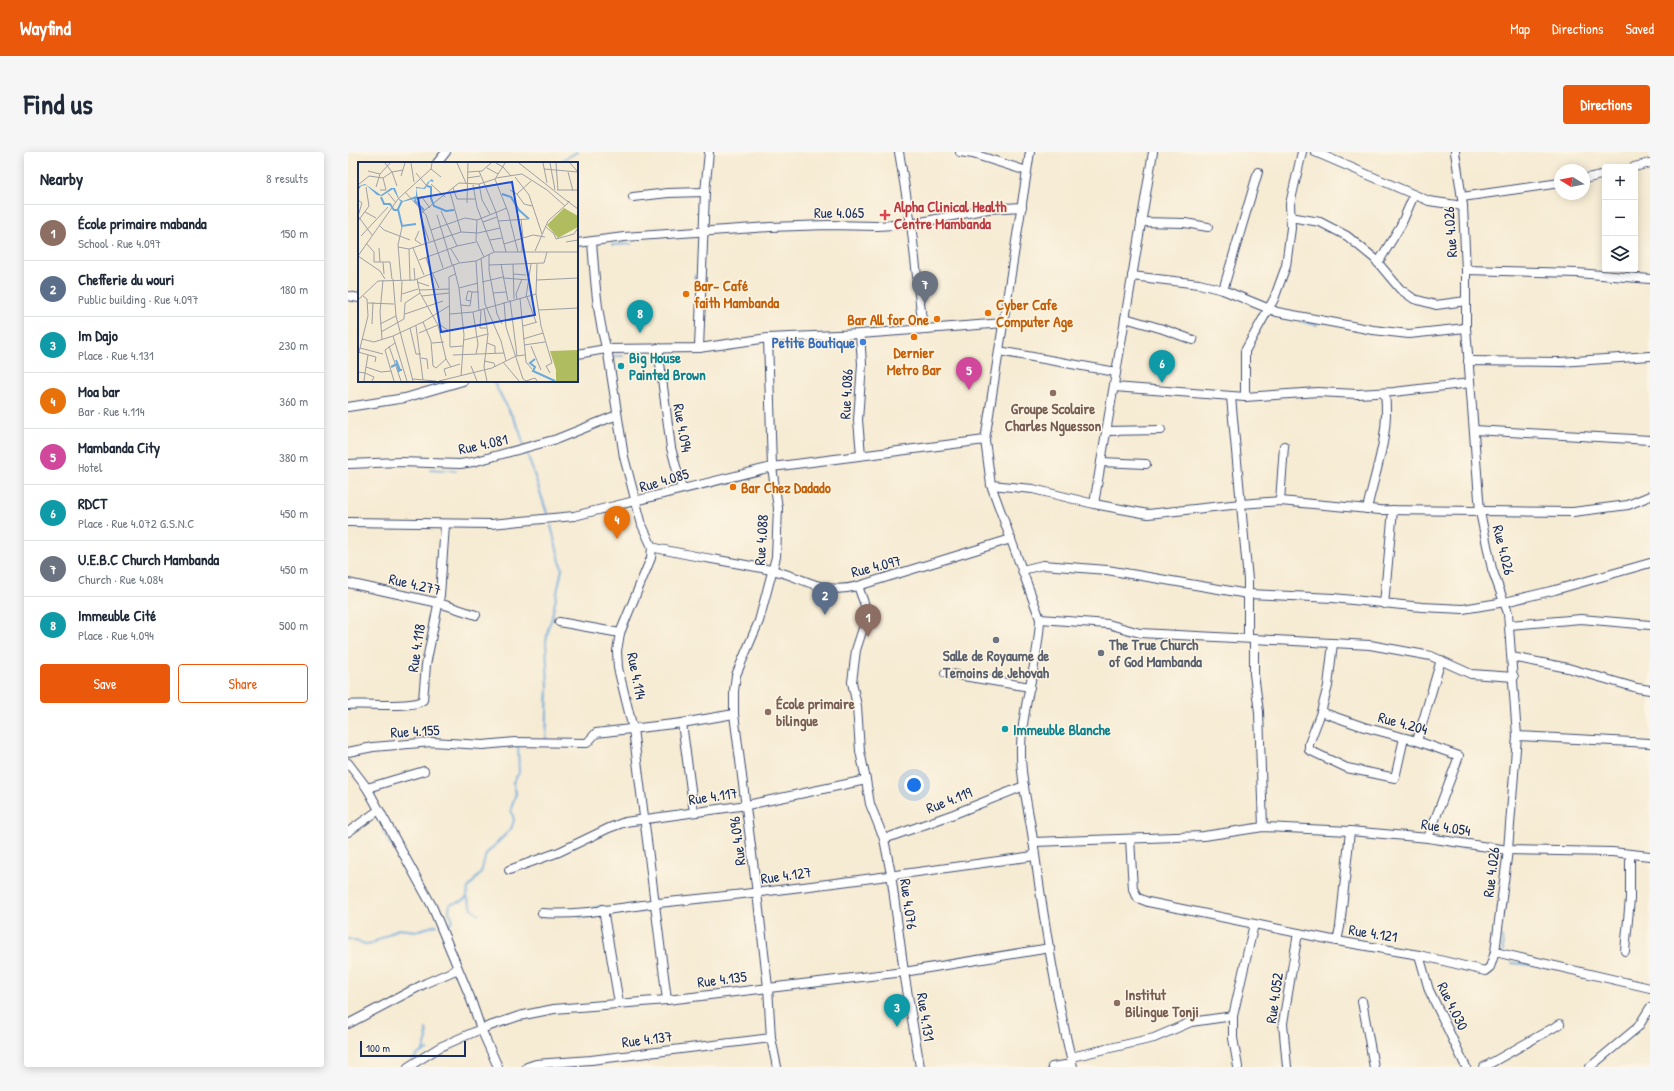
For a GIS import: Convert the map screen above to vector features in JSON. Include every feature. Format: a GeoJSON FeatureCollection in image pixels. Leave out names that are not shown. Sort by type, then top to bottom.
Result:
{"type":"FeatureCollection","features":[{"type":"Feature","properties":{"kind":"street"},"geometry":{"type":"LineString","coordinates":[[438,162],[446,152]]}},
{"type":"Feature","properties":{"kind":"street"},"geometry":{"type":"LineString","coordinates":[[699,348],[705,192],[709,152]]}},
{"type":"Feature","properties":{"kind":"street"},"geometry":{"type":"LineString","coordinates":[[899,152],[911,224],[923,329]]}},
{"type":"Feature","properties":{"kind":"street"},"geometry":{"type":"LineString","coordinates":[[960,152],[973,154],[1027,171]]}},
{"type":"Feature","properties":{"kind":"street"},"geometry":{"type":"LineString","coordinates":[[1030,152],[985,440],[991,485],[1040,619],[1039,639],[1023,724],[1021,748],[1024,786],[1034,856],[1072,1063]]}},
{"type":"Feature","properties":{"kind":"street"},"geometry":{"type":"LineString","coordinates":[[1094,504],[1153,152]]}},
{"type":"Feature","properties":{"kind":"street"},"geometry":{"type":"LineString","coordinates":[[1245,397],[1245,351],[1249,341],[1269,309],[1286,266],[1291,228],[1290,204],[1302,152]]}},
{"type":"Feature","properties":{"kind":"street"},"geometry":{"type":"LineString","coordinates":[[1316,152],[1414,195],[1438,203],[1462,202],[1554,184]]}},
{"type":"Feature","properties":{"kind":"street","name":"Rue 4.026"},"geometry":{"type":"LineString","coordinates":[[1455,152],[1462,202],[1466,270],[1466,328],[1480,512],[1492,569],[1505,602],[1510,625],[1517,736],[1508,850],[1495,952]]}},
{"type":"Feature","properties":{"kind":"street"},"geometry":{"type":"LineString","coordinates":[[1638,166],[1650,163]]}},
{"type":"Feature","properties":{"kind":"street"},"geometry":{"type":"LineString","coordinates":[[1223,290],[1258,172]]}},
{"type":"Feature","properties":{"kind":"street"},"geometry":{"type":"LineString","coordinates":[[1590,178],[1602,175]]}},
{"type":"Feature","properties":{"kind":"street"},"geometry":{"type":"LineString","coordinates":[[633,197],[668,193],[705,192]]}},
{"type":"Feature","properties":{"kind":"street"},"geometry":{"type":"LineString","coordinates":[[1378,263],[1401,225],[1414,195]]}},
{"type":"Feature","properties":{"kind":"street","name":"Rue 4.065"},"geometry":{"type":"LineString","coordinates":[[578,243],[624,236],[703,233],[821,225],[876,226],[911,224],[988,209],[1022,207]]}},
{"type":"Feature","properties":{"kind":"street"},"geometry":{"type":"LineString","coordinates":[[1290,217],[1325,223],[1358,243],[1378,263],[1400,289],[1414,299],[1436,305],[1466,301]]}},
{"type":"Feature","properties":{"kind":"street"},"geometry":{"type":"LineString","coordinates":[[1141,222],[1185,223],[1208,227]]}},
{"type":"Feature","properties":{"kind":"street"},"geometry":{"type":"LineString","coordinates":[[592,242],[598,313],[606,349],[624,457],[642,525],[652,547]]}},
{"type":"Feature","properties":{"kind":"street"},"geometry":{"type":"LineString","coordinates":[[1466,270],[1624,273],[1650,279]]}},
{"type":"Feature","properties":{"kind":"street"},"geometry":{"type":"LineString","coordinates":[[1132,276],[1199,284],[1223,290],[1269,309],[1391,333],[1426,333],[1466,328]]}},
{"type":"Feature","properties":{"kind":"street"},"geometry":{"type":"LineString","coordinates":[[348,296],[358,298]]}},
{"type":"Feature","properties":{"kind":"street"},"geometry":{"type":"LineString","coordinates":[[1125,318],[1163,328],[1193,340]]}},
{"type":"Feature","properties":{"kind":"street"},"geometry":{"type":"LineString","coordinates":[[578,354],[606,349],[699,348],[768,338],[860,334],[1004,323]]}},
{"type":"Feature","properties":{"kind":"street","name":"Rue 4.086"},"geometry":{"type":"LineString","coordinates":[[860,334],[862,364],[858,420],[861,455]]}},
{"type":"Feature","properties":{"kind":"street","name":"Rue 4.088"},"geometry":{"type":"LineString","coordinates":[[734,714],[736,675],[759,621],[774,571],[776,550],[778,508],[772,467],[768,338]]}},
{"type":"Feature","properties":{"kind":"street","name":"Rue 4.094"},"geometry":{"type":"LineString","coordinates":[[658,348],[670,441],[682,488]]}},
{"type":"Feature","properties":{"kind":"street"},"geometry":{"type":"LineString","coordinates":[[999,351],[1116,372]]}},
{"type":"Feature","properties":{"kind":"street"},"geometry":{"type":"LineString","coordinates":[[1468,362],[1560,362],[1650,356]]}},
{"type":"Feature","properties":{"kind":"street"},"geometry":{"type":"LineString","coordinates":[[348,406],[405,398],[461,382]]}},
{"type":"Feature","properties":{"kind":"street"},"geometry":{"type":"LineString","coordinates":[[1114,387],[1245,397],[1318,392],[1357,394],[1385,393],[1470,383]]}},
{"type":"Feature","properties":{"kind":"street"},"geometry":{"type":"LineString","coordinates":[[1367,509],[1386,428],[1388,413],[1385,393]]}},
{"type":"Feature","properties":{"kind":"street"},"geometry":{"type":"LineString","coordinates":[[1231,397],[1241,504],[1250,638],[1259,712],[1263,827]]}},
{"type":"Feature","properties":{"kind":"street","name":"Rue 4.081"},"geometry":{"type":"LineString","coordinates":[[348,464],[400,462],[460,464],[473,462],[557,438],[617,415]]}},
{"type":"Feature","properties":{"kind":"street"},"geometry":{"type":"LineString","coordinates":[[1106,431],[1161,430]]}},
{"type":"Feature","properties":{"kind":"street"},"geometry":{"type":"LineString","coordinates":[[1474,430],[1650,440]]}},
{"type":"Feature","properties":{"kind":"street","name":"Rue 4.085"},"geometry":{"type":"LineString","coordinates":[[348,522],[445,525],[527,522],[574,516],[636,502],[682,488],[772,467],[985,440]]}},
{"type":"Feature","properties":{"kind":"street"},"geometry":{"type":"LineString","coordinates":[[1280,501],[1284,446]]}},
{"type":"Feature","properties":{"kind":"street"},"geometry":{"type":"LineString","coordinates":[[1101,462],[1146,464]]}},
{"type":"Feature","properties":{"kind":"street"},"geometry":{"type":"LineString","coordinates":[[991,485],[1033,489],[1094,504],[1148,514],[1280,501],[1393,510],[1573,512],[1599,510],[1628,505],[1650,496]]}},
{"type":"Feature","properties":{"kind":"street"},"geometry":{"type":"LineString","coordinates":[[1384,604],[1393,510]]}},
{"type":"Feature","properties":{"kind":"street","name":"Rue 4.118"},"geometry":{"type":"LineString","coordinates":[[348,705],[399,705],[422,702],[424,697],[426,665],[439,603],[445,525]]}},
{"type":"Feature","properties":{"kind":"street","name":"Rue 4.097"},"geometry":{"type":"LineString","coordinates":[[652,547],[696,557],[774,571],[823,588],[858,586],[1011,539]]}},
{"type":"Feature","properties":{"kind":"street","name":"Rue 4.114"},"geometry":{"type":"LineString","coordinates":[[652,547],[651,558],[620,633],[617,651],[618,668],[633,730],[667,1000]]}},
{"type":"Feature","properties":{"kind":"street"},"geometry":{"type":"LineString","coordinates":[[1022,570],[1043,565],[1107,570],[1248,594],[1333,598],[1384,604],[1463,609],[1505,602],[1555,590],[1650,563]]}},
{"type":"Feature","properties":{"kind":"street","name":"Rue 4.277"},"geometry":{"type":"LineString","coordinates":[[348,583],[439,603],[476,615]]}},
{"type":"Feature","properties":{"kind":"street"},"geometry":{"type":"LineString","coordinates":[[858,586],[867,616],[856,650],[852,682],[870,804],[884,839]]}},
{"type":"Feature","properties":{"kind":"street"},"geometry":{"type":"LineString","coordinates":[[1040,619],[1108,624],[1140,633],[1370,645],[1431,656],[1471,674],[1514,677]]}},
{"type":"Feature","properties":{"kind":"street"},"geometry":{"type":"LineString","coordinates":[[1510,625],[1581,619],[1650,625]]}},
{"type":"Feature","properties":{"kind":"street"},"geometry":{"type":"LineString","coordinates":[[559,622],[620,633]]}},
{"type":"Feature","properties":{"kind":"street"},"geometry":{"type":"LineString","coordinates":[[1333,643],[1328,686],[1321,712],[1309,744],[1309,750],[1347,768],[1395,778],[1404,738]]}},
{"type":"Feature","properties":{"kind":"street"},"geometry":{"type":"LineString","coordinates":[[1512,657],[1568,668],[1637,688],[1650,690]]}},
{"type":"Feature","properties":{"kind":"street"},"geometry":{"type":"LineString","coordinates":[[1417,741],[1440,660]]}},
{"type":"Feature","properties":{"kind":"street"},"geometry":{"type":"LineString","coordinates":[[945,673],[1030,687]]}},
{"type":"Feature","properties":{"kind":"street","name":"Rue 4.204"},"geometry":{"type":"LineString","coordinates":[[1321,712],[1364,727],[1417,741],[1457,754],[1459,758],[1428,838]]}},
{"type":"Feature","properties":{"kind":"street"},"geometry":{"type":"LineString","coordinates":[[633,730],[734,714]]}},
{"type":"Feature","properties":{"kind":"street","name":"Rue 4.096"},"geometry":{"type":"LineString","coordinates":[[734,714],[747,805],[768,987],[771,1038],[777,1067]]}},
{"type":"Feature","properties":{"kind":"street"},"geometry":{"type":"LineString","coordinates":[[682,723],[694,812]]}},
{"type":"Feature","properties":{"kind":"street","name":"Rue 4.155"},"geometry":{"type":"LineString","coordinates":[[348,752],[373,747],[432,742],[483,745],[515,742],[561,741],[587,743],[596,733],[633,730]]}},
{"type":"Feature","properties":{"kind":"street"},"geometry":{"type":"LineString","coordinates":[[1517,736],[1650,743]]}},
{"type":"Feature","properties":{"kind":"street"},"geometry":{"type":"LineString","coordinates":[[348,763],[367,788],[432,906],[481,1029],[498,1067]]}},
{"type":"Feature","properties":{"kind":"street"},"geometry":{"type":"LineString","coordinates":[[367,788],[424,770]]}},
{"type":"Feature","properties":{"kind":"street","name":"Rue 4.117"},"geometry":{"type":"LineString","coordinates":[[509,870],[559,852],[609,828],[644,819],[747,805],[866,780]]}},
{"type":"Feature","properties":{"kind":"street","name":"Rue 4.119"},"geometry":{"type":"LineString","coordinates":[[884,839],[954,814],[1024,786]]}},
{"type":"Feature","properties":{"kind":"street"},"geometry":{"type":"LineString","coordinates":[[348,832],[379,810]]}},
{"type":"Feature","properties":{"kind":"street","name":"Rue 4.054"},"geometry":{"type":"LineString","coordinates":[[1033,842],[1204,836],[1263,827],[1350,831],[1428,838],[1508,850],[1650,856]]}},
{"type":"Feature","properties":{"kind":"street"},"geometry":{"type":"LineString","coordinates":[[1337,941],[1340,927],[1350,831]]}},
{"type":"Feature","properties":{"kind":"street","name":"Rue 4.076"},"geometry":{"type":"LineString","coordinates":[[884,839],[891,874],[904,972]]}},
{"type":"Feature","properties":{"kind":"street","name":"Rue 4.121"},"geometry":{"type":"LineString","coordinates":[[1130,839],[1133,889],[1138,898],[1148,902],[1337,941],[1418,955],[1485,971],[1490,967],[1495,952]]}},
{"type":"Feature","properties":{"kind":"street"},"geometry":{"type":"LineString","coordinates":[[1625,951],[1630,899],[1630,854]]}},
{"type":"Feature","properties":{"kind":"street","name":"Rue 4.127"},"geometry":{"type":"LineString","coordinates":[[542,914],[565,915],[654,903],[757,893],[1034,856]]}},
{"type":"Feature","properties":{"kind":"street"},"geometry":{"type":"LineString","coordinates":[[603,909],[619,1003]]}},
{"type":"Feature","properties":{"kind":"street"},"geometry":{"type":"LineString","coordinates":[[1238,1067],[1233,1038],[1233,1016],[1254,924]]}},
{"type":"Feature","properties":{"kind":"street","name":"Rue 4.052"},"geometry":{"type":"LineString","coordinates":[[1287,1067],[1283,1023],[1298,933]]}},
{"type":"Feature","properties":{"kind":"street","name":"Rue 4.135"},"geometry":{"type":"LineString","coordinates":[[408,1067],[440,1047],[481,1029],[519,1016],[554,1009],[667,1000],[904,972],[1050,948]]}},
{"type":"Feature","properties":{"kind":"street"},"geometry":{"type":"LineString","coordinates":[[1495,952],[1650,988]]}},
{"type":"Feature","properties":{"kind":"street","name":"Rue 4.030"},"geometry":{"type":"LineString","coordinates":[[1418,955],[1429,990],[1466,1067]]}},
{"type":"Feature","properties":{"kind":"street"},"geometry":{"type":"LineString","coordinates":[[348,1024],[426,983],[458,969]]}},
{"type":"Feature","properties":{"kind":"street","name":"Rue 4.131"},"geometry":{"type":"LineString","coordinates":[[904,972],[920,1067]]}},
{"type":"Feature","properties":{"kind":"street"},"geometry":{"type":"LineString","coordinates":[[1362,1001],[1374,1067]]}},
{"type":"Feature","properties":{"kind":"street"},"geometry":{"type":"LineString","coordinates":[[1590,1067],[1638,1028],[1650,1008]]}},
{"type":"Feature","properties":{"kind":"street"},"geometry":{"type":"LineString","coordinates":[[1052,1067],[1072,1063],[1154,1038],[1191,1022],[1233,1016]]}},
{"type":"Feature","properties":{"kind":"street"},"geometry":{"type":"LineString","coordinates":[[1484,1067],[1560,1024]]}},
{"type":"Feature","properties":{"kind":"street","name":"Rue 4.137"},"geometry":{"type":"LineString","coordinates":[[527,1067],[536,1064],[591,1060],[771,1038]]}},
{"type":"Feature","properties":{"kind":"waterway"},"geometry":{"type":"LineString","coordinates":[[560,162],[577,152]]}},
{"type":"Feature","properties":{"kind":"waterway"},"geometry":{"type":"LineString","coordinates":[[612,245],[631,244]]}},
{"type":"Feature","properties":{"kind":"waterway"},"geometry":{"type":"LineString","coordinates":[[695,275],[695,285]]}},
{"type":"Feature","properties":{"kind":"waterway"},"geometry":{"type":"LineString","coordinates":[[1301,321],[1317,325]]}},
{"type":"Feature","properties":{"kind":"waterway"},"geometry":{"type":"LineString","coordinates":[[610,356],[623,356]]}},
{"type":"Feature","properties":{"kind":"waterway"},"geometry":{"type":"LineString","coordinates":[[1512,367],[1523,366]]}},
{"type":"Feature","properties":{"kind":"waterway"},"geometry":{"type":"LineString","coordinates":[[1555,368],[1570,368]]}},
{"type":"Feature","properties":{"kind":"waterway"},"geometry":{"type":"LineString","coordinates":[[494,382],[519,429],[524,446]]}},
{"type":"Feature","properties":{"kind":"waterway"},"geometry":{"type":"LineString","coordinates":[[526,450],[548,516]]}},
{"type":"Feature","properties":{"kind":"waterway"},"geometry":{"type":"LineString","coordinates":[[430,469],[447,470]]}},
{"type":"Feature","properties":{"kind":"waterway"},"geometry":{"type":"LineString","coordinates":[[449,470],[456,471]]}},
{"type":"Feature","properties":{"kind":"waterway"},"geometry":{"type":"LineString","coordinates":[[548,627],[551,621],[562,569],[551,526]]}},
{"type":"Feature","properties":{"kind":"waterway"},"geometry":{"type":"LineString","coordinates":[[546,741],[548,687],[546,642],[548,629]]}},
{"type":"Feature","properties":{"kind":"waterway"},"geometry":{"type":"LineString","coordinates":[[443,925],[448,926],[453,920],[449,911],[450,904],[462,901],[467,897],[468,888],[481,873],[486,854],[511,829],[514,820],[511,809],[516,793],[513,782],[519,773],[518,744]]}},
{"type":"Feature","properties":{"kind":"waterway"},"geometry":{"type":"LineString","coordinates":[[383,831],[391,846]]}},
{"type":"Feature","properties":{"kind":"waterway"},"geometry":{"type":"LineString","coordinates":[[1431,843],[1436,844]]}},
{"type":"Feature","properties":{"kind":"waterway"},"geometry":{"type":"LineString","coordinates":[[1496,843],[1507,845]]}},
{"type":"Feature","properties":{"kind":"waterway"},"geometry":{"type":"LineString","coordinates":[[1444,845],[1466,848]]}},
{"type":"Feature","properties":{"kind":"waterway"},"geometry":{"type":"LineString","coordinates":[[467,897],[473,910],[479,914]]}},
{"type":"Feature","properties":{"kind":"waterway"},"geometry":{"type":"LineString","coordinates":[[593,908],[601,906]]}},
{"type":"Feature","properties":{"kind":"waterway"},"geometry":{"type":"LineString","coordinates":[[631,913],[646,911]]}},
{"type":"Feature","properties":{"kind":"waterway"},"geometry":{"type":"LineString","coordinates":[[621,913],[627,913]]}},
{"type":"Feature","properties":{"kind":"waterway"},"geometry":{"type":"LineString","coordinates":[[606,915],[611,915]]}},
{"type":"Feature","properties":{"kind":"waterway"},"geometry":{"type":"LineString","coordinates":[[580,917],[596,916]]}},
{"type":"Feature","properties":{"kind":"waterway"},"geometry":{"type":"LineString","coordinates":[[348,939],[369,945],[398,929],[416,931],[437,925]]}},
{"type":"Feature","properties":{"kind":"waterway"},"geometry":{"type":"LineString","coordinates":[[1502,937],[1503,951]]}},
{"type":"Feature","properties":{"kind":"waterway"},"geometry":{"type":"LineString","coordinates":[[1512,963],[1531,965]]}},
{"type":"Feature","properties":{"kind":"waterway"},"geometry":{"type":"LineString","coordinates":[[423,1051],[427,1039],[426,1029]]}},
{"type":"Feature","properties":{"kind":"waterway"},"geometry":{"type":"LineString","coordinates":[[412,1060],[420,1053],[428,1050]]}},
{"type":"Feature","properties":{"kind":"place","name":"Alpha Clinical Health Centre Mambanda"},"geometry":{"type":"Point","coordinates":[885,215]}},
{"type":"Feature","properties":{"kind":"place","name":"Bar- Café faith Mambanda"},"geometry":{"type":"Point","coordinates":[686,294]}},
{"type":"Feature","properties":{"kind":"place","name":"U.E.B.C Church Mambanda"},"geometry":{"type":"Point","coordinates":[925,304]}},
{"type":"Feature","properties":{"kind":"place","name":"Cyber Cafe Computer Age"},"geometry":{"type":"Point","coordinates":[988,313]}},
{"type":"Feature","properties":{"kind":"place","name":"Bar All for One"},"geometry":{"type":"Point","coordinates":[937,319]}},
{"type":"Feature","properties":{"kind":"place","name":"Immeuble Cité"},"geometry":{"type":"Point","coordinates":[640,333]}},
{"type":"Feature","properties":{"kind":"place","name":"Dernier Metro Bar"},"geometry":{"type":"Point","coordinates":[914,337]}},
{"type":"Feature","properties":{"kind":"place","name":"Petite Boutique"},"geometry":{"type":"Point","coordinates":[863,342]}},
{"type":"Feature","properties":{"kind":"place","name":"Big House Painted Brown"},"geometry":{"type":"Point","coordinates":[621,366]}},
{"type":"Feature","properties":{"kind":"place","name":"RDCT"},"geometry":{"type":"Point","coordinates":[1162,383]}},
{"type":"Feature","properties":{"kind":"place","name":"Mambanda City"},"geometry":{"type":"Point","coordinates":[969,390]}},
{"type":"Feature","properties":{"kind":"place","name":"Groupe Scolaire Charles Nguesson"},"geometry":{"type":"Point","coordinates":[1053,393]}},
{"type":"Feature","properties":{"kind":"place","name":"Bar Chez Dadado"},"geometry":{"type":"Point","coordinates":[733,487]}},
{"type":"Feature","properties":{"kind":"place","name":"Moa bar"},"geometry":{"type":"Point","coordinates":[617,539]}},
{"type":"Feature","properties":{"kind":"place","name":"Chefferie du wouri"},"geometry":{"type":"Point","coordinates":[825,615]}},
{"type":"Feature","properties":{"kind":"place","name":"École primaire mabanda"},"geometry":{"type":"Point","coordinates":[868,637]}},
{"type":"Feature","properties":{"kind":"place","name":"Salle de Royaume de Temoins de Jehovah"},"geometry":{"type":"Point","coordinates":[996,640]}},
{"type":"Feature","properties":{"kind":"place","name":"The True Church of God Mambanda"},"geometry":{"type":"Point","coordinates":[1101,653]}},
{"type":"Feature","properties":{"kind":"place","name":"École primaire bilingue"},"geometry":{"type":"Point","coordinates":[768,712]}},
{"type":"Feature","properties":{"kind":"place","name":"Immeuble Blanche"},"geometry":{"type":"Point","coordinates":[1005,729]}},
{"type":"Feature","properties":{"kind":"place","name":"Institut Bilingue Tonji"},"geometry":{"type":"Point","coordinates":[1117,1003]}},
{"type":"Feature","properties":{"kind":"place","name":"Im Dajo"},"geometry":{"type":"Point","coordinates":[897,1027]}}]}
